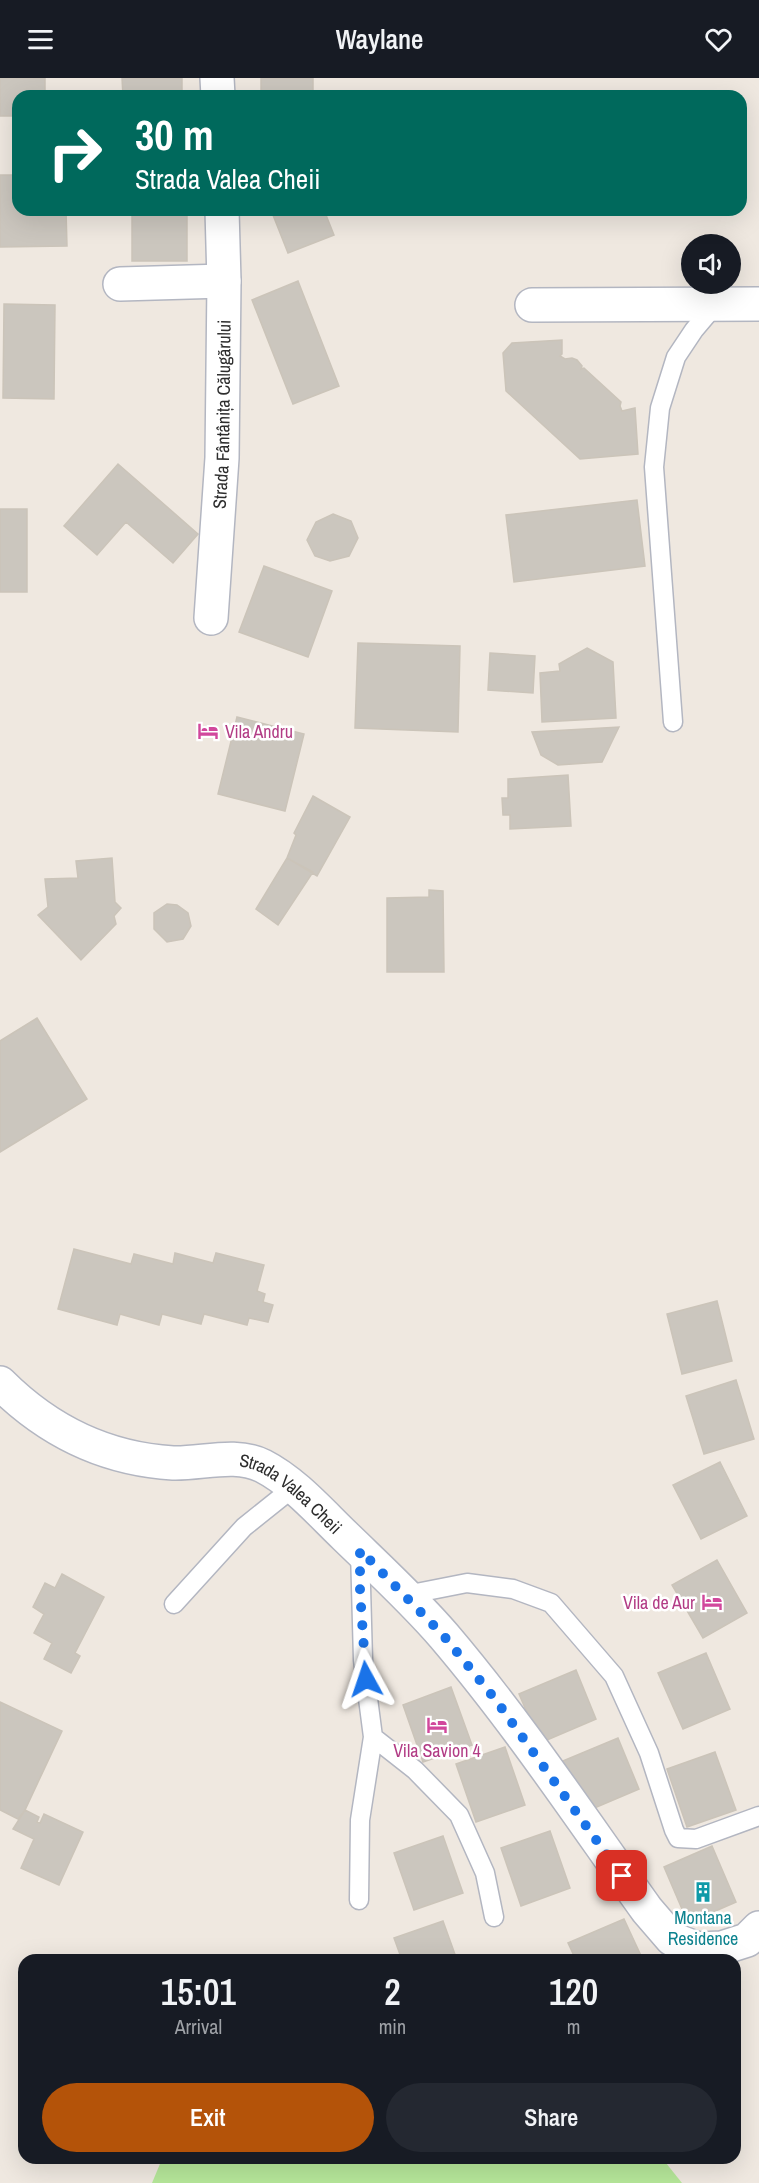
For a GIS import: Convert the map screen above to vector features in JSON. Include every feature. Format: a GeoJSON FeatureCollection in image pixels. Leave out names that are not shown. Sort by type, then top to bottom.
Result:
{"type":"FeatureCollection","features":[{"type":"Feature","properties":{"kind":"street","name":"Strada Fântânița Călugărului"},"geometry":{"type":"LineString","coordinates":[[211,618],[222,458],[224,281],[222,216]]}},
{"type":"Feature","properties":{"kind":"street"},"geometry":{"type":"LineString","coordinates":[[120,284],[224,281]]}},
{"type":"Feature","properties":{"kind":"street"},"geometry":{"type":"LineString","coordinates":[[532,305],[759,304]]}},
{"type":"Feature","properties":{"kind":"street","name":"Strada Valea Cheii"},"geometry":{"type":"LineString","coordinates":[[0,1383],[54,1428],[94,1448],[173,1463],[221,1459],[245,1461],[261,1465],[294,1488],[406,1595],[443,1635],[495,1699],[641,1902],[672,1939],[698,1949],[722,1948],[747,1940],[759,1928]]}},
{"type":"Feature","properties":{"kind":"lane"},"geometry":{"type":"LineString","coordinates":[[673,722],[654,467],[657,432],[660,408],[676,357],[694,330],[716,304]]}},
{"type":"Feature","properties":{"kind":"lane"},"geometry":{"type":"LineString","coordinates":[[174,1604],[244,1527],[294,1488]]}},
{"type":"Feature","properties":{"kind":"lane"},"geometry":{"type":"LineString","coordinates":[[359,1900],[360,1820],[373,1737],[363,1660],[360,1550]]}},
{"type":"Feature","properties":{"kind":"lane"},"geometry":{"type":"LineString","coordinates":[[406,1595],[467,1583],[513,1589],[551,1603],[614,1676],[649,1753],[678,1838],[696,1839],[759,1816]]}},
{"type":"Feature","properties":{"kind":"lane"},"geometry":{"type":"LineString","coordinates":[[373,1737],[415,1770],[459,1815],[485,1873],[494,1917]]}},
{"type":"Feature","properties":{"kind":"green space"},"geometry":{"type":"Polygon","coordinates":[[[160,2164],[667,2164],[682,2183],[152,2183],[160,2164]]]}},
{"type":"Feature","properties":{"kind":"building"},"geometry":{"type":"Polygon","coordinates":[[[0,78],[45,78],[45,90],[12,90],[12,116],[0,116],[0,78]]]}},
{"type":"Feature","properties":{"kind":"building"},"geometry":{"type":"Polygon","coordinates":[[[122,78],[182,78],[182,90],[123,90],[122,78]]]}},
{"type":"Feature","properties":{"kind":"building"},"geometry":{"type":"Polygon","coordinates":[[[261,78],[313,78],[313,90],[261,90],[261,78]]]}},
{"type":"Feature","properties":{"kind":"building"},"geometry":{"type":"Polygon","coordinates":[[[0,175],[12,175],[12,216],[66,216],[67,246],[0,247],[0,175]]]}},
{"type":"Feature","properties":{"kind":"building"},"geometry":{"type":"Polygon","coordinates":[[[132,216],[187,216],[187,261],[132,261],[132,216]]]}},
{"type":"Feature","properties":{"kind":"building"},"geometry":{"type":"Polygon","coordinates":[[[273,216],[326,216],[334,235],[288,253],[273,216]]]}},
{"type":"Feature","properties":{"kind":"building"},"geometry":{"type":"Polygon","coordinates":[[[298,281],[339,386],[293,404],[252,300],[298,281]]]}},
{"type":"Feature","properties":{"kind":"building"},"geometry":{"type":"Polygon","coordinates":[[[4,304],[55,305],[54,399],[3,398],[4,304]]]}},
{"type":"Feature","properties":{"kind":"building"},"geometry":{"type":"Polygon","coordinates":[[[562,340],[560,356],[577,360],[582,366],[581,369],[584,368],[621,402],[622,411],[635,408],[638,454],[580,459],[506,391],[503,353],[512,343],[562,340]]]}},
{"type":"Feature","properties":{"kind":"building"},"geometry":{"type":"Polygon","coordinates":[[[118,464],[198,534],[173,563],[126,522],[97,555],[64,526],[118,464]]]}},
{"type":"Feature","properties":{"kind":"building"},"geometry":{"type":"Polygon","coordinates":[[[637,500],[645,566],[514,582],[506,515],[637,500]]]}},
{"type":"Feature","properties":{"kind":"building"},"geometry":{"type":"Polygon","coordinates":[[[0,509],[27,509],[27,592],[0,592],[0,509]]]}},
{"type":"Feature","properties":{"kind":"building"},"geometry":{"type":"Polygon","coordinates":[[[333,514],[351,521],[358,538],[349,556],[330,561],[315,556],[307,540],[316,522],[333,514]]]}},
{"type":"Feature","properties":{"kind":"building"},"geometry":{"type":"Polygon","coordinates":[[[264,566],[332,591],[308,657],[239,632],[264,566]]]}},
{"type":"Feature","properties":{"kind":"building"},"geometry":{"type":"Polygon","coordinates":[[[358,643],[460,646],[458,732],[355,728],[358,643]]]}},
{"type":"Feature","properties":{"kind":"building"},"geometry":{"type":"Polygon","coordinates":[[[587,648],[613,662],[616,718],[542,722],[540,673],[560,671],[559,664],[587,648]]]}},
{"type":"Feature","properties":{"kind":"building"},"geometry":{"type":"Polygon","coordinates":[[[490,653],[535,656],[533,693],[488,690],[490,653]]]}},
{"type":"Feature","properties":{"kind":"building"},"geometry":{"type":"Polygon","coordinates":[[[237,717],[304,734],[285,811],[218,794],[237,717]]]}},
{"type":"Feature","properties":{"kind":"building"},"geometry":{"type":"Polygon","coordinates":[[[619,727],[602,762],[558,765],[541,755],[532,732],[619,727]]]}},
{"type":"Feature","properties":{"kind":"building"},"geometry":{"type":"Polygon","coordinates":[[[568,775],[571,826],[510,829],[510,815],[503,815],[502,798],[508,798],[508,779],[568,775]]]}},
{"type":"Feature","properties":{"kind":"building"},"geometry":{"type":"Polygon","coordinates":[[[313,796],[350,817],[317,876],[287,858],[296,835],[294,833],[313,796]]]}},
{"type":"Feature","properties":{"kind":"building"},"geometry":{"type":"Polygon","coordinates":[[[112,858],[115,902],[121,908],[114,916],[116,924],[81,960],[38,915],[48,907],[45,879],[78,878],[76,861],[112,858]]]}},
{"type":"Feature","properties":{"kind":"building"},"geometry":{"type":"Polygon","coordinates":[[[287,858],[313,872],[278,925],[256,909],[287,858]]]}},
{"type":"Feature","properties":{"kind":"building"},"geometry":{"type":"Polygon","coordinates":[[[429,890],[443,891],[444,972],[387,972],[387,898],[429,897],[429,890]]]}},
{"type":"Feature","properties":{"kind":"building"},"geometry":{"type":"Polygon","coordinates":[[[167,904],[177,905],[188,913],[191,926],[183,939],[167,942],[154,929],[154,913],[167,904]]]}},
{"type":"Feature","properties":{"kind":"building"},"geometry":{"type":"Polygon","coordinates":[[[37,1018],[87,1099],[0,1152],[0,1041],[37,1018]]]}},
{"type":"Feature","properties":{"kind":"building"},"geometry":{"type":"Polygon","coordinates":[[[74,1249],[131,1264],[134,1254],[173,1264],[175,1253],[213,1263],[216,1253],[264,1265],[257,1291],[265,1294],[263,1302],[273,1305],[268,1322],[249,1318],[247,1325],[204,1314],[201,1324],[162,1314],[159,1325],[120,1314],[117,1325],[58,1309],[74,1249]]]}},
{"type":"Feature","properties":{"kind":"building"},"geometry":{"type":"Polygon","coordinates":[[[717,1301],[732,1361],[682,1374],[667,1314],[717,1301]]]}},
{"type":"Feature","properties":{"kind":"building"},"geometry":{"type":"Polygon","coordinates":[[[736,1380],[754,1439],[704,1454],[686,1396],[736,1380]]]}},
{"type":"Feature","properties":{"kind":"building"},"geometry":{"type":"Polygon","coordinates":[[[720,1462],[747,1516],[701,1539],[673,1485],[720,1462]]]}},
{"type":"Feature","properties":{"kind":"building","name":"Vila de Aur"},"geometry":{"type":"Polygon","coordinates":[[[717,1560],[747,1613],[703,1638],[672,1585],[717,1560]]]}},
{"type":"Feature","properties":{"kind":"building"},"geometry":{"type":"Polygon","coordinates":[[[62,1574],[104,1597],[75,1653],[80,1656],[71,1673],[44,1659],[52,1643],[34,1633],[44,1614],[33,1607],[45,1583],[55,1588],[62,1574]]]}},
{"type":"Feature","properties":{"kind":"building"},"geometry":{"type":"Polygon","coordinates":[[[706,1653],[730,1709],[683,1729],[658,1673],[706,1653]]]}},
{"type":"Feature","properties":{"kind":"building"},"geometry":{"type":"Polygon","coordinates":[[[576,1670],[596,1719],[540,1743],[519,1694],[576,1670]]]}},
{"type":"Feature","properties":{"kind":"building","name":"Vila Savion 4"},"geometry":{"type":"Polygon","coordinates":[[[451,1687],[472,1745],[423,1762],[403,1705],[451,1687]]]}},
{"type":"Feature","properties":{"kind":"building"},"geometry":{"type":"Polygon","coordinates":[[[0,1702],[62,1731],[25,1810],[18,1819],[0,1810],[0,1702]]]}},
{"type":"Feature","properties":{"kind":"building"},"geometry":{"type":"Polygon","coordinates":[[[618,1738],[639,1789],[585,1812],[563,1761],[618,1738]]]}},
{"type":"Feature","properties":{"kind":"building"},"geometry":{"type":"Polygon","coordinates":[[[505,1747],[525,1805],[476,1822],[456,1764],[505,1747]]]}},
{"type":"Feature","properties":{"kind":"building"},"geometry":{"type":"Polygon","coordinates":[[[715,1752],[736,1810],[687,1827],[667,1769],[715,1752]]]}},
{"type":"Feature","properties":{"kind":"building"},"geometry":{"type":"Polygon","coordinates":[[[25,1810],[39,1817],[37,1822],[40,1823],[44,1814],[83,1832],[59,1885],[21,1868],[34,1839],[13,1829],[25,1810]]]}},
{"type":"Feature","properties":{"kind":"building"},"geometry":{"type":"Polygon","coordinates":[[[550,1831],[570,1888],[521,1906],[501,1848],[550,1831]]]}},
{"type":"Feature","properties":{"kind":"building"},"geometry":{"type":"Polygon","coordinates":[[[443,1836],[463,1893],[414,1910],[394,1853],[443,1836]]]}},
{"type":"Feature","properties":{"kind":"building","name":"Montana Residence"},"geometry":{"type":"Polygon","coordinates":[[[712,1846],[736,1902],[688,1923],[664,1867],[712,1846]]]}},
{"type":"Feature","properties":{"kind":"building"},"geometry":{"type":"Polygon","coordinates":[[[624,1919],[640,1954],[573,1954],[568,1943],[624,1919]]]}},
{"type":"Feature","properties":{"kind":"building"},"geometry":{"type":"Polygon","coordinates":[[[443,1921],[455,1954],[400,1954],[394,1938],[443,1921]]]}},
{"type":"Feature","properties":{"kind":"place","name":"Vila Andru"},"geometry":{"type":"Point","coordinates":[208,731]}},
{"type":"Feature","properties":{"kind":"place","name":"Vila de Aur"},"geometry":{"type":"Point","coordinates":[712,1602]}},
{"type":"Feature","properties":{"kind":"place","name":"Vila Savion 4"},"geometry":{"type":"Point","coordinates":[437,1725]}},
{"type":"Feature","properties":{"kind":"place","name":"Montana Residence"},"geometry":{"type":"Point","coordinates":[703,1892]}},
{"type":"Feature","properties":{"kind":"route"},"geometry":{"type":"LineString","coordinates":[[366,1679],[363,1660],[360,1550],[443,1635],[495,1699],[622,1876]]}}]}
